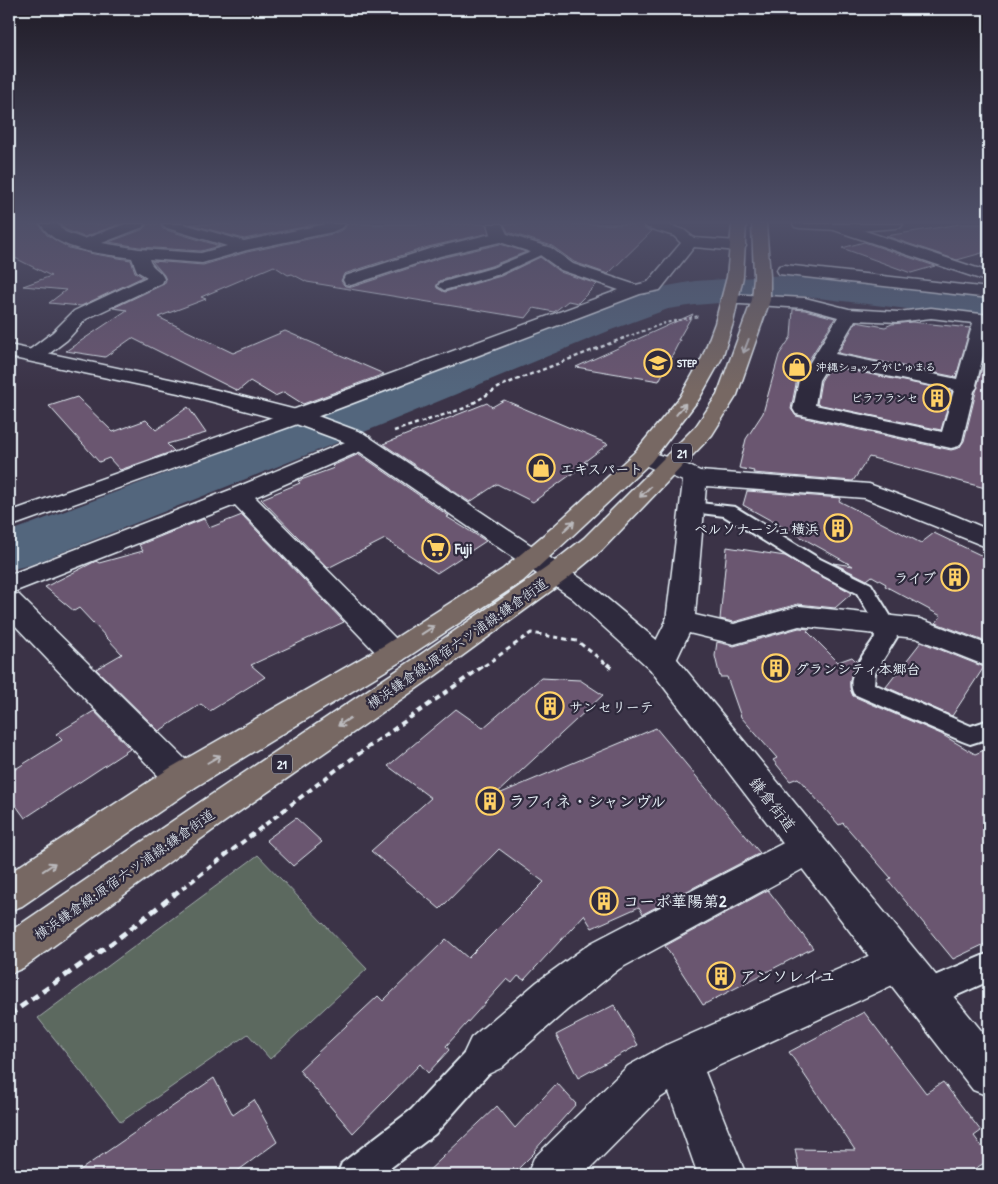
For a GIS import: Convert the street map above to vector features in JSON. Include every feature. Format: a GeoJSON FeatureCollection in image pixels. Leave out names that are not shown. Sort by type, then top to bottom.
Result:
{"type":"FeatureCollection","features":[{"type":"Feature","properties":{"kind":"main road","name":"横浜鎌倉線;原宿六ツ浦線;鎌倉街道"},"geometry":{"type":"LineString","coordinates":[[9,956],[544,566],[643,457],[689,399],[712,358],[734,279]]}},
{"type":"Feature","properties":{"kind":"main road","name":"横浜鎌倉線;原宿六ツ浦線;鎌倉街道"},"geometry":{"type":"LineString","coordinates":[[9,894],[182,778],[392,654],[513,575],[544,566],[593,544],[704,430],[727,395],[761,300],[762,279]]}},
{"type":"Feature","properties":{"kind":"street"},"geometry":{"type":"LineString","coordinates":[[35,355],[60,336],[80,316],[155,279]]}},
{"type":"Feature","properties":{"kind":"street"},"geometry":{"type":"LineString","coordinates":[[603,279],[635,290]]}},
{"type":"Feature","properties":{"kind":"street"},"geometry":{"type":"LineString","coordinates":[[9,520],[299,418],[635,290],[654,286],[660,279]]}},
{"type":"Feature","properties":{"kind":"street"},"geometry":{"type":"LineString","coordinates":[[867,279],[989,293]]}},
{"type":"Feature","properties":{"kind":"street"},"geometry":{"type":"LineString","coordinates":[[730,299],[805,303],[849,314],[898,317],[931,313],[987,320],[951,441],[804,409],[809,380],[849,314]]}},
{"type":"Feature","properties":{"kind":"street","name":"鎌倉街道"},"geometry":{"type":"LineString","coordinates":[[9,352],[35,355],[186,388],[299,418],[359,440],[582,592],[660,661],[924,995],[989,1074]]}},
{"type":"Feature","properties":{"kind":"street"},"geometry":{"type":"LineString","coordinates":[[823,357],[966,387]]}},
{"type":"Feature","properties":{"kind":"street"},"geometry":{"type":"LineString","coordinates":[[9,585],[239,495],[359,440]]}},
{"type":"Feature","properties":{"kind":"street"},"geometry":{"type":"LineString","coordinates":[[643,457],[671,466],[695,478],[869,491],[947,521],[989,540]]}},
{"type":"Feature","properties":{"kind":"street"},"geometry":{"type":"LineString","coordinates":[[660,661],[680,621],[695,478]]}},
{"type":"Feature","properties":{"kind":"street"},"geometry":{"type":"LineString","coordinates":[[239,495],[392,654]]}},
{"type":"Feature","properties":{"kind":"street"},"geometry":{"type":"LineString","coordinates":[[9,602],[182,778]]}},
{"type":"Feature","properties":{"kind":"street"},"geometry":{"type":"LineString","coordinates":[[680,621],[734,634],[799,616],[920,629],[989,657]]}},
{"type":"Feature","properties":{"kind":"street"},"geometry":{"type":"LineString","coordinates":[[486,1053],[552,996],[605,956],[808,848]]}},
{"type":"Feature","properties":{"kind":"street"},"geometry":{"type":"LineString","coordinates":[[551,1175],[644,1082],[679,1061],[898,962]]}},
{"type":"Feature","properties":{"kind":"street"},"geometry":{"type":"LineString","coordinates":[[679,1061],[722,1175]]}},
{"type":"Feature","properties":{"kind":"lane"},"geometry":{"type":"LineString","coordinates":[[444,286],[467,279]]}},
{"type":"Feature","properties":{"kind":"lane"},"geometry":{"type":"LineString","coordinates":[[691,508],[729,511],[813,563],[864,589],[883,625],[886,637],[864,673],[862,688],[970,735],[989,729]]}},
{"type":"Feature","properties":{"kind":"lane"},"geometry":{"type":"LineString","coordinates":[[924,995],[989,967]]}},
{"type":"Feature","properties":{"kind":"lane"},"geometry":{"type":"LineString","coordinates":[[354,1175],[423,1122],[486,1053]]}},
{"type":"Feature","properties":{"kind":"path"},"geometry":{"type":"LineString","coordinates":[[359,440],[465,408],[503,385],[622,338],[665,323],[699,316]]}},
{"type":"Feature","properties":{"kind":"path"},"geometry":{"type":"LineString","coordinates":[[9,1015],[112,943],[336,770],[531,633],[577,641],[614,670]]}},
{"type":"Feature","properties":{"kind":"green space"},"geometry":{"type":"Polygon","coordinates":[[[258,855],[367,969],[270,1059],[248,1034],[121,1122],[38,1018],[258,855]]]}},
{"type":"Feature","properties":{"kind":"building"},"geometry":{"type":"Polygon","coordinates":[[[42,279],[138,279],[81,306],[49,303],[66,290],[23,286],[42,279]]]}},
{"type":"Feature","properties":{"kind":"building"},"geometry":{"type":"Polygon","coordinates":[[[243,279],[201,297],[206,299],[158,317],[233,353],[285,331],[384,374],[303,404],[284,392],[275,396],[250,381],[238,391],[132,338],[105,357],[66,351],[127,310],[113,308],[164,284],[166,280],[243,279]]]}},
{"type":"Feature","properties":{"kind":"building"},"geometry":{"type":"Polygon","coordinates":[[[302,279],[342,279],[345,286],[352,287],[376,279],[445,279],[439,281],[437,288],[445,292],[490,279],[582,279],[597,284],[578,303],[568,301],[554,312],[534,308],[526,318],[307,282],[302,279]]]}},
{"type":"Feature","properties":{"kind":"building"},"geometry":{"type":"Polygon","coordinates":[[[793,309],[805,310],[835,318],[797,379],[791,409],[796,416],[951,450],[959,448],[964,441],[984,359],[989,355],[989,489],[869,457],[853,481],[753,473],[754,471],[739,468],[746,439],[763,413],[779,355],[791,337],[793,309]]]}},
{"type":"Feature","properties":{"kind":"building"},"geometry":{"type":"Polygon","coordinates":[[[693,314],[678,340],[680,340],[659,381],[576,367],[693,314]]]}},
{"type":"Feature","properties":{"kind":"building"},"geometry":{"type":"Polygon","coordinates":[[[856,322],[885,327],[892,324],[912,322],[970,328],[956,377],[838,353],[856,322]]]}},
{"type":"Feature","properties":{"kind":"building"},"geometry":{"type":"Polygon","coordinates":[[[830,366],[952,391],[941,430],[817,404],[821,381],[830,366]]]}},
{"type":"Feature","properties":{"kind":"building"},"geometry":{"type":"Polygon","coordinates":[[[77,397],[113,432],[146,420],[156,430],[188,407],[206,433],[167,444],[174,451],[120,470],[109,458],[99,462],[49,406],[77,397]]]}},
{"type":"Feature","properties":{"kind":"building"},"geometry":{"type":"Polygon","coordinates":[[[504,400],[608,444],[584,462],[587,463],[533,502],[497,484],[470,502],[383,444],[487,403],[492,407],[504,400]]]}},
{"type":"Feature","properties":{"kind":"building"},"geometry":{"type":"Polygon","coordinates":[[[359,454],[449,516],[447,517],[486,541],[437,573],[385,539],[328,568],[261,499],[300,483],[298,481],[334,468],[332,466],[359,454]]]}},
{"type":"Feature","properties":{"kind":"building"},"geometry":{"type":"Polygon","coordinates":[[[747,491],[841,498],[839,501],[921,543],[934,533],[989,559],[989,643],[936,623],[941,616],[885,586],[886,584],[872,576],[867,580],[833,563],[853,566],[743,505],[747,491]]]}},
{"type":"Feature","properties":{"kind":"building"},"geometry":{"type":"Polygon","coordinates":[[[242,515],[344,622],[251,665],[265,677],[210,711],[201,704],[159,731],[96,669],[122,654],[79,608],[74,611],[45,587],[96,561],[99,563],[143,551],[139,545],[204,519],[209,528],[242,515]]]}},
{"type":"Feature","properties":{"kind":"building"},"geometry":{"type":"Polygon","coordinates":[[[727,547],[785,556],[852,593],[835,608],[798,604],[734,622],[720,619],[727,547]]]}},
{"type":"Feature","properties":{"kind":"building"},"geometry":{"type":"Polygon","coordinates":[[[799,628],[810,629],[807,631],[838,662],[852,657],[857,662],[850,680],[853,696],[941,734],[975,754],[989,748],[989,942],[953,959],[888,880],[891,878],[843,823],[839,825],[798,778],[790,781],[773,760],[777,758],[741,717],[727,677],[720,677],[715,656],[717,642],[734,646],[799,628]]]}},
{"type":"Feature","properties":{"kind":"building"},"geometry":{"type":"Polygon","coordinates":[[[921,642],[984,667],[952,716],[886,687],[921,642]]]}},
{"type":"Feature","properties":{"kind":"building"},"geometry":{"type":"Polygon","coordinates":[[[541,678],[580,680],[603,695],[494,796],[656,728],[760,853],[643,914],[639,907],[592,928],[584,915],[524,980],[518,976],[512,983],[507,979],[446,1046],[449,1050],[428,1073],[420,1064],[353,1133],[299,1070],[378,996],[383,1001],[446,939],[468,958],[544,882],[499,849],[440,909],[371,851],[431,798],[388,766],[456,709],[483,728],[541,678]]]}},
{"type":"Feature","properties":{"kind":"building"},"geometry":{"type":"Polygon","coordinates":[[[94,711],[130,749],[25,818],[9,796],[9,773],[62,740],[56,734],[94,711]]]}},
{"type":"Feature","properties":{"kind":"building"},"geometry":{"type":"Polygon","coordinates":[[[296,818],[322,842],[293,866],[266,840],[296,818]]]}},
{"type":"Feature","properties":{"kind":"building","name":"アンソレイユ"},"geometry":{"type":"Polygon","coordinates":[[[768,890],[813,948],[703,1005],[665,946],[768,890]]]}},
{"type":"Feature","properties":{"kind":"building"},"geometry":{"type":"Polygon","coordinates":[[[614,1005],[638,1045],[578,1078],[556,1035],[614,1005]]]}},
{"type":"Feature","properties":{"kind":"building"},"geometry":{"type":"Polygon","coordinates":[[[864,1012],[926,1093],[943,1082],[981,1131],[974,1136],[989,1156],[989,1160],[965,1175],[800,1175],[795,1149],[855,1150],[789,1052],[864,1012]]]}},
{"type":"Feature","properties":{"kind":"building"},"geometry":{"type":"Polygon","coordinates":[[[214,1078],[233,1115],[254,1100],[277,1142],[232,1175],[73,1175],[214,1078]]]}},
{"type":"Feature","properties":{"kind":"building"},"geometry":{"type":"Polygon","coordinates":[[[557,1083],[576,1104],[535,1152],[512,1175],[424,1175],[497,1106],[515,1128],[557,1083]]]}},
{"type":"Feature","properties":{"kind":"waterway"},"geometry":{"type":"LineString","coordinates":[[9,552],[362,416],[597,321],[660,298],[695,293],[802,285],[989,307]]}},
{"type":"Feature","properties":{"kind":"place","name":"STEP"},"geometry":{"type":"Point","coordinates":[658,363]}},
{"type":"Feature","properties":{"kind":"place","name":"沖縄ショップがじゅまる"},"geometry":{"type":"Point","coordinates":[797,367]}},
{"type":"Feature","properties":{"kind":"place","name":"ビラフランセ"},"geometry":{"type":"Point","coordinates":[937,398]}},
{"type":"Feature","properties":{"kind":"place","name":"エキスパート"},"geometry":{"type":"Point","coordinates":[541,468]}},
{"type":"Feature","properties":{"kind":"place","name":"ペルソナージュ横浜"},"geometry":{"type":"Point","coordinates":[838,528]}},
{"type":"Feature","properties":{"kind":"place","name":"Fuji"},"geometry":{"type":"Point","coordinates":[436,548]}},
{"type":"Feature","properties":{"kind":"place","name":"ライブ"},"geometry":{"type":"Point","coordinates":[955,577]}},
{"type":"Feature","properties":{"kind":"place","name":"グランシティ本郷台"},"geometry":{"type":"Point","coordinates":[776,668]}},
{"type":"Feature","properties":{"kind":"place","name":"サンセリーテ"},"geometry":{"type":"Point","coordinates":[550,706]}},
{"type":"Feature","properties":{"kind":"place","name":"ラフィネ・シャンヴル"},"geometry":{"type":"Point","coordinates":[490,801]}},
{"type":"Feature","properties":{"kind":"place","name":"コーポ華陽第2"},"geometry":{"type":"Point","coordinates":[604,901]}},
{"type":"Feature","properties":{"kind":"place","name":"アンソレイユ"},"geometry":{"type":"Point","coordinates":[721,976]}}]}
